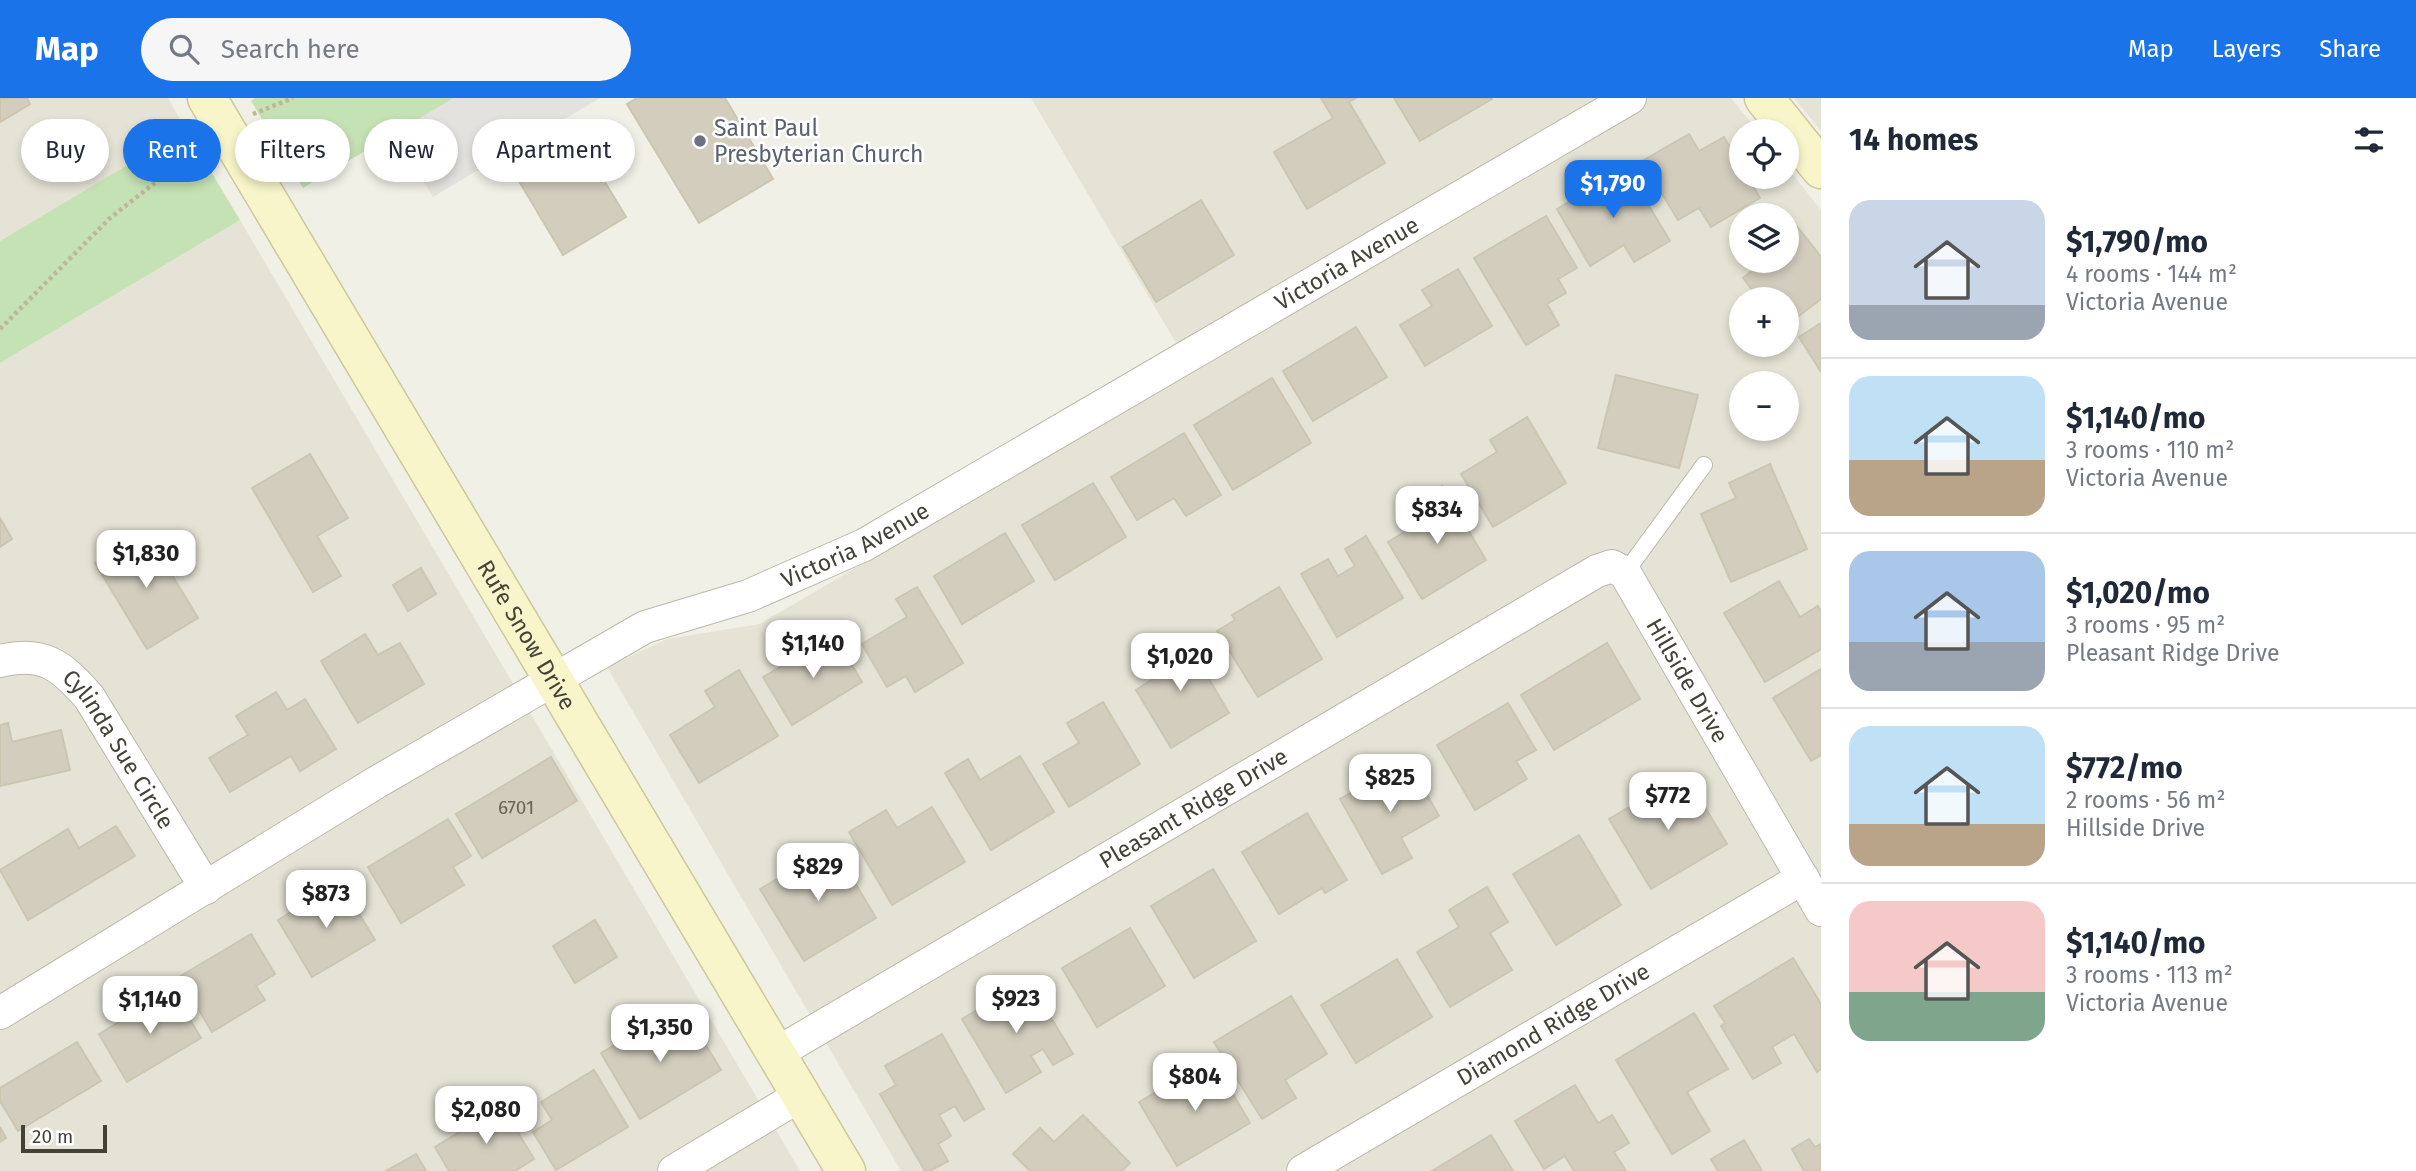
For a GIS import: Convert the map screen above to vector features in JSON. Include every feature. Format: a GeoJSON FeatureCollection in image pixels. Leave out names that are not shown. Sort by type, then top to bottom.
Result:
{"type":"FeatureCollection","features":[{"type":"Feature","properties":{"kind":"main road","name":"Rufe Snow Drive"},"geometry":{"type":"LineString","coordinates":[[208,98],[846,1171]]}},
{"type":"Feature","properties":{"kind":"main road"},"geometry":{"type":"LineString","coordinates":[[1764,98],[1821,169]]}},
{"type":"Feature","properties":{"kind":"street","name":"Victoria Avenue"},"geometry":{"type":"LineString","coordinates":[[0,1013],[377,782],[645,627],[748,596],[864,545],[1630,98]]}},
{"type":"Feature","properties":{"kind":"street","name":"Hillside Drive"},"geometry":{"type":"LineString","coordinates":[[1619,569],[1821,910]]}},
{"type":"Feature","properties":{"kind":"street","name":"Pleasant Ridge Drive"},"geometry":{"type":"LineString","coordinates":[[776,1053],[1597,572],[1619,569]]}},
{"type":"Feature","properties":{"kind":"street","name":"Cylinda Sue Circle"},"geometry":{"type":"LineString","coordinates":[[0,661],[14,657],[33,657],[50,662],[70,676],[89,697],[206,888]]}},
{"type":"Feature","properties":{"kind":"street","name":"Diamond Ridge Drive"},"geometry":{"type":"LineString","coordinates":[[1303,1171],[1803,878]]}},
{"type":"Feature","properties":{"kind":"street"},"geometry":{"type":"LineString","coordinates":[[674,1171],[801,1095]]}},
{"type":"Feature","properties":{"kind":"lane"},"geometry":{"type":"LineString","coordinates":[[1619,569],[1704,466]]}},
{"type":"Feature","properties":{"kind":"path"},"geometry":{"type":"LineString","coordinates":[[250,115],[293,98]]}},
{"type":"Feature","properties":{"kind":"path"},"geometry":{"type":"LineString","coordinates":[[0,329],[110,218],[156,182]]}},
{"type":"Feature","properties":{"kind":"shaded area"},"geometry":{"type":"Polygon","coordinates":[[[0,98],[168,98],[180,119],[123,119],[123,168],[109,176],[109,119],[21,119],[21,182],[99,182],[0,241],[0,98]]]}},
{"type":"Feature","properties":{"kind":"shaded area"},"geometry":{"type":"Polygon","coordinates":[[[454,98],[600,98],[565,119],[472,119],[472,174],[433,197],[424,182],[458,182],[458,119],[419,119],[454,98]]]}},
{"type":"Feature","properties":{"kind":"shaded area"},"geometry":{"type":"Polygon","coordinates":[[[1031,98],[1731,98],[1748,119],[1729,119],[1729,189],[1799,189],[1799,182],[1821,210],[1821,1171],[901,1171],[607,667],[667,639],[760,624],[1192,370],[1031,98]]]}},
{"type":"Feature","properties":{"kind":"shaded area"},"geometry":{"type":"Polygon","coordinates":[[[1794,98],[1821,98],[1821,131],[1794,98]]]}},
{"type":"Feature","properties":{"kind":"shaded area"},"geometry":{"type":"Polygon","coordinates":[[[240,220],[800,1171],[0,1171],[0,363],[240,220]]]}},
{"type":"Feature","properties":{"kind":"green space"},"geometry":{"type":"Polygon","coordinates":[[[255,98],[454,98],[419,119],[364,119],[364,152],[350,160],[350,119],[262,119],[251,101],[255,98]]]}},
{"type":"Feature","properties":{"kind":"green space"},"geometry":{"type":"Polygon","coordinates":[[[123,168],[123,182],[217,182],[240,220],[0,363],[0,241],[99,182],[109,182],[109,176],[123,168]]]}},
{"type":"Feature","properties":{"kind":"green space"},"geometry":{"type":"Polygon","coordinates":[[[299,182],[313,182],[303,188],[299,182]]]}},
{"type":"Feature","properties":{"kind":"building"},"geometry":{"type":"Polygon","coordinates":[[[0,98],[27,98],[30,104],[0,122],[0,98]]]}},
{"type":"Feature","properties":{"kind":"building","name":"Saint Paul Presbyterian Church"},"geometry":{"type":"Polygon","coordinates":[[[637,98],[725,98],[773,179],[699,223],[627,104],[637,98]]]}},
{"type":"Feature","properties":{"kind":"building"},"geometry":{"type":"Polygon","coordinates":[[[1321,98],[1356,98],[1349,102],[1385,163],[1307,209],[1274,152],[1333,118],[1321,98]]]}},
{"type":"Feature","properties":{"kind":"building"},"geometry":{"type":"Polygon","coordinates":[[[1394,98],[1492,98],[1492,99],[1420,141],[1394,98]]]}},
{"type":"Feature","properties":{"kind":"building"},"geometry":{"type":"Polygon","coordinates":[[[1689,134],[1699,151],[1724,137],[1729,146],[1729,189],[1755,189],[1760,198],[1752,203],[1729,203],[1729,216],[1711,227],[1699,208],[1678,220],[1642,161],[1689,134]]]}},
{"type":"Feature","properties":{"kind":"building"},"geometry":{"type":"Polygon","coordinates":[[[1626,168],[1670,241],[1634,262],[1624,245],[1590,266],[1557,209],[1626,168]]]}},
{"type":"Feature","properties":{"kind":"building"},"geometry":{"type":"Polygon","coordinates":[[[520,182],[605,182],[626,217],[563,255],[520,182]]]}},
{"type":"Feature","properties":{"kind":"building"},"geometry":{"type":"Polygon","coordinates":[[[1201,200],[1234,255],[1156,302],[1123,247],[1201,200]]]}},
{"type":"Feature","properties":{"kind":"building"},"geometry":{"type":"Polygon","coordinates":[[[1546,216],[1577,268],[1558,279],[1566,293],[1547,304],[1559,325],[1526,345],[1474,258],[1546,216]]]}},
{"type":"Feature","properties":{"kind":"building"},"geometry":{"type":"Polygon","coordinates":[[[1799,229],[1821,257],[1821,299],[1799,316],[1799,287],[1750,287],[1743,278],[1749,273],[1799,273],[1799,229]]]}},
{"type":"Feature","properties":{"kind":"building"},"geometry":{"type":"Polygon","coordinates":[[[1458,269],[1492,326],[1425,366],[1400,325],[1432,306],[1422,290],[1458,269]]]}},
{"type":"Feature","properties":{"kind":"building"},"geometry":{"type":"Polygon","coordinates":[[[1821,323],[1821,372],[1799,337],[1821,323]]]}},
{"type":"Feature","properties":{"kind":"building"},"geometry":{"type":"Polygon","coordinates":[[[1356,327],[1387,377],[1313,421],[1283,371],[1356,327]]]}},
{"type":"Feature","properties":{"kind":"building"},"geometry":{"type":"Polygon","coordinates":[[[1616,375],[1698,395],[1679,468],[1598,448],[1616,375]]]}},
{"type":"Feature","properties":{"kind":"building"},"geometry":{"type":"Polygon","coordinates":[[[1272,378],[1311,443],[1233,490],[1194,425],[1272,378]]]}},
{"type":"Feature","properties":{"kind":"building"},"geometry":{"type":"Polygon","coordinates":[[[1527,417],[1566,483],[1493,527],[1461,474],[1497,452],[1490,440],[1527,417]]]}},
{"type":"Feature","properties":{"kind":"building"},"geometry":{"type":"Polygon","coordinates":[[[1184,433],[1221,495],[1186,516],[1174,498],[1137,520],[1111,477],[1184,433]]]}},
{"type":"Feature","properties":{"kind":"building"},"geometry":{"type":"Polygon","coordinates":[[[310,454],[348,518],[317,536],[341,576],[313,592],[252,488],[310,454]]]}},
{"type":"Feature","properties":{"kind":"building"},"geometry":{"type":"Polygon","coordinates":[[[1770,464],[1807,549],[1731,582],[1701,514],[1736,498],[1729,483],[1770,464]]]}},
{"type":"Feature","properties":{"kind":"building"},"geometry":{"type":"Polygon","coordinates":[[[1093,483],[1126,537],[1055,580],[1022,525],[1093,483]]]}},
{"type":"Feature","properties":{"kind":"building"},"geometry":{"type":"Polygon","coordinates":[[[1442,486],[1486,560],[1422,599],[1388,542],[1427,518],[1417,501],[1442,486]]]}},
{"type":"Feature","properties":{"kind":"building"},"geometry":{"type":"Polygon","coordinates":[[[0,518],[12,539],[0,547],[0,518]]]}},
{"type":"Feature","properties":{"kind":"building"},"geometry":{"type":"Polygon","coordinates":[[[146,532],[198,618],[147,649],[95,563],[146,532]]]}},
{"type":"Feature","properties":{"kind":"building"},"geometry":{"type":"Polygon","coordinates":[[[1005,533],[1034,581],[962,624],[934,576],[1005,533]]]}},
{"type":"Feature","properties":{"kind":"building"},"geometry":{"type":"Polygon","coordinates":[[[1366,536],[1403,598],[1337,637],[1301,574],[1328,559],[1338,576],[1355,566],[1345,549],[1366,536]]]}},
{"type":"Feature","properties":{"kind":"building"},"geometry":{"type":"Polygon","coordinates":[[[421,568],[436,594],[408,611],[393,585],[421,568]]]}},
{"type":"Feature","properties":{"kind":"building"},"geometry":{"type":"Polygon","coordinates":[[[1779,581],[1800,617],[1818,606],[1821,611],[1821,649],[1765,682],[1724,613],[1779,581]]]}},
{"type":"Feature","properties":{"kind":"building"},"geometry":{"type":"Polygon","coordinates":[[[917,587],[963,663],[915,692],[906,676],[887,687],[862,644],[907,617],[896,599],[917,587]]]}},
{"type":"Feature","properties":{"kind":"building"},"geometry":{"type":"Polygon","coordinates":[[[1279,587],[1322,659],[1258,697],[1217,631],[1235,620],[1232,615],[1279,587]]]}},
{"type":"Feature","properties":{"kind":"building"},"geometry":{"type":"Polygon","coordinates":[[[365,634],[378,655],[400,643],[424,684],[358,723],[321,661],[365,634]]]}},
{"type":"Feature","properties":{"kind":"building"},"geometry":{"type":"Polygon","coordinates":[[[834,635],[862,682],[792,725],[763,677],[834,635]]]}},
{"type":"Feature","properties":{"kind":"building"},"geometry":{"type":"Polygon","coordinates":[[[1183,635],[1229,713],[1171,748],[1136,690],[1156,677],[1145,658],[1183,635]]]}},
{"type":"Feature","properties":{"kind":"building"},"geometry":{"type":"Polygon","coordinates":[[[1607,643],[1640,699],[1554,750],[1521,695],[1607,643]]]}},
{"type":"Feature","properties":{"kind":"building"},"geometry":{"type":"Polygon","coordinates":[[[1821,669],[1821,755],[1811,761],[1773,698],[1821,669]]]}},
{"type":"Feature","properties":{"kind":"building"},"geometry":{"type":"Polygon","coordinates":[[[739,670],[778,736],[699,783],[670,735],[715,707],[705,691],[739,670]]]}},
{"type":"Feature","properties":{"kind":"building"},"geometry":{"type":"Polygon","coordinates":[[[276,692],[287,710],[305,699],[336,749],[300,771],[291,756],[230,792],[209,758],[248,735],[236,716],[276,692]]]}},
{"type":"Feature","properties":{"kind":"building"},"geometry":{"type":"Polygon","coordinates":[[[1103,702],[1140,764],[1069,807],[1043,764],[1079,743],[1067,723],[1103,702]]]}},
{"type":"Feature","properties":{"kind":"building"},"geometry":{"type":"Polygon","coordinates":[[[1508,703],[1536,750],[1516,761],[1527,779],[1475,810],[1437,745],[1508,703]]]}},
{"type":"Feature","properties":{"kind":"building"},"geometry":{"type":"Polygon","coordinates":[[[8,723],[12,742],[61,730],[70,770],[0,786],[0,725],[8,723]]]}},
{"type":"Feature","properties":{"kind":"building"},"geometry":{"type":"Polygon","coordinates":[[[1020,756],[1054,812],[991,850],[945,773],[968,759],[980,780],[1020,756]]]}},
{"type":"Feature","properties":{"kind":"building"},"geometry":{"type":"Polygon","coordinates":[[[551,757],[577,801],[482,858],[456,814],[551,757]]]}},
{"type":"Feature","properties":{"kind":"building"},"geometry":{"type":"Polygon","coordinates":[[[1408,761],[1439,816],[1401,838],[1412,858],[1382,874],[1340,799],[1408,761]]]}},
{"type":"Feature","properties":{"kind":"building"},"geometry":{"type":"Polygon","coordinates":[[[1685,774],[1727,844],[1651,889],[1609,819],[1685,774]]]}},
{"type":"Feature","properties":{"kind":"building"},"geometry":{"type":"Polygon","coordinates":[[[932,807],[965,862],[892,905],[849,832],[886,810],[897,828],[932,807]]]}},
{"type":"Feature","properties":{"kind":"building"},"geometry":{"type":"Polygon","coordinates":[[[1307,813],[1347,880],[1325,893],[1322,888],[1279,914],[1242,852],[1307,813]]]}},
{"type":"Feature","properties":{"kind":"building"},"geometry":{"type":"Polygon","coordinates":[[[448,819],[471,856],[453,867],[464,885],[401,923],[368,867],[448,819]]]}},
{"type":"Feature","properties":{"kind":"building"},"geometry":{"type":"Polygon","coordinates":[[[116,826],[135,856],[28,920],[0,870],[68,829],[79,848],[116,826]]]}},
{"type":"Feature","properties":{"kind":"building"},"geometry":{"type":"Polygon","coordinates":[[[1579,835],[1621,905],[1556,945],[1513,874],[1579,835]]]}},
{"type":"Feature","properties":{"kind":"building"},"geometry":{"type":"Polygon","coordinates":[[[833,846],[876,918],[804,961],[760,889],[833,846]]]}},
{"type":"Feature","properties":{"kind":"building"},"geometry":{"type":"Polygon","coordinates":[[[1213,869],[1256,941],[1194,978],[1151,906],[1213,869]]]}},
{"type":"Feature","properties":{"kind":"building"},"geometry":{"type":"Polygon","coordinates":[[[340,882],[375,940],[312,977],[278,920],[340,882]]]}},
{"type":"Feature","properties":{"kind":"building"},"geometry":{"type":"Polygon","coordinates":[[[1487,887],[1508,922],[1490,933],[1512,970],[1450,1007],[1417,952],[1459,927],[1449,910],[1487,887]]]}},
{"type":"Feature","properties":{"kind":"building"},"geometry":{"type":"Polygon","coordinates":[[[595,920],[617,957],[575,983],[553,946],[595,920]]]}},
{"type":"Feature","properties":{"kind":"building"},"geometry":{"type":"Polygon","coordinates":[[[1130,928],[1165,986],[1097,1027],[1062,968],[1130,928]]]}},
{"type":"Feature","properties":{"kind":"building"},"geometry":{"type":"Polygon","coordinates":[[[251,934],[275,974],[256,986],[265,1000],[212,1032],[179,977],[251,934]]]}},
{"type":"Feature","properties":{"kind":"building"},"geometry":{"type":"Polygon","coordinates":[[[1793,958],[1821,1004],[1821,1069],[1817,1072],[1794,1034],[1772,1047],[1781,1063],[1753,1079],[1721,1026],[1725,1023],[1714,1006],[1793,958]]]}},
{"type":"Feature","properties":{"kind":"building"},"geometry":{"type":"Polygon","coordinates":[[[1397,959],[1432,1017],[1356,1063],[1321,1005],[1397,959]]]}},
{"type":"Feature","properties":{"kind":"building"},"geometry":{"type":"Polygon","coordinates":[[[1028,980],[1073,1054],[1053,1065],[1043,1049],[1031,1056],[1041,1072],[1006,1093],[962,1019],[1028,980]]]}},
{"type":"Feature","properties":{"kind":"building"},"geometry":{"type":"Polygon","coordinates":[[[172,990],[201,1038],[127,1082],[99,1034],[172,990]]]}},
{"type":"Feature","properties":{"kind":"building"},"geometry":{"type":"Polygon","coordinates":[[[1291,996],[1327,1054],[1285,1080],[1296,1098],[1262,1119],[1214,1042],[1291,996]]]}},
{"type":"Feature","properties":{"kind":"building"},"geometry":{"type":"Polygon","coordinates":[[[1694,1013],[1728,1069],[1687,1092],[1710,1131],[1672,1154],[1616,1060],[1694,1013]]]}},
{"type":"Feature","properties":{"kind":"building"},"geometry":{"type":"Polygon","coordinates":[[[666,1014],[676,1030],[691,1021],[721,1070],[640,1119],[601,1053],[666,1014]]]}},
{"type":"Feature","properties":{"kind":"building"},"geometry":{"type":"Polygon","coordinates":[[[942,1034],[984,1109],[964,1121],[955,1106],[939,1115],[951,1136],[938,1144],[948,1161],[925,1171],[880,1094],[896,1085],[885,1066],[942,1034]]]}},
{"type":"Feature","properties":{"kind":"building"},"geometry":{"type":"Polygon","coordinates":[[[77,1042],[101,1081],[18,1131],[0,1101],[0,1088],[77,1042]]]}},
{"type":"Feature","properties":{"kind":"building"},"geometry":{"type":"Polygon","coordinates":[[[1212,1059],[1250,1123],[1177,1166],[1139,1102],[1212,1059]]]}},
{"type":"Feature","properties":{"kind":"building"},"geometry":{"type":"Polygon","coordinates":[[[594,1070],[628,1127],[556,1170],[533,1132],[552,1120],[541,1102],[594,1070]]]}},
{"type":"Feature","properties":{"kind":"building"},"geometry":{"type":"Polygon","coordinates":[[[1575,1085],[1598,1123],[1612,1115],[1629,1143],[1614,1152],[1626,1171],[1574,1171],[1565,1156],[1544,1169],[1515,1121],[1575,1085]]]}},
{"type":"Feature","properties":{"kind":"building"},"geometry":{"type":"Polygon","coordinates":[[[502,1106],[534,1159],[515,1171],[449,1171],[435,1147],[502,1106]]]}},
{"type":"Feature","properties":{"kind":"building"},"geometry":{"type":"Polygon","coordinates":[[[1083,1115],[1130,1163],[1122,1171],[1030,1171],[1013,1154],[1040,1128],[1054,1142],[1083,1115]]]}},
{"type":"Feature","properties":{"kind":"building"},"geometry":{"type":"Polygon","coordinates":[[[0,1127],[6,1138],[0,1142],[0,1127]]]}},
{"type":"Feature","properties":{"kind":"building"},"geometry":{"type":"Polygon","coordinates":[[[1491,1135],[1513,1171],[1432,1171],[1491,1135]]]}},
{"type":"Feature","properties":{"kind":"building"},"geometry":{"type":"Polygon","coordinates":[[[1809,1139],[1815,1147],[1821,1144],[1821,1171],[1804,1171],[1792,1149],[1809,1139]]]}},
{"type":"Feature","properties":{"kind":"building"},"geometry":{"type":"Polygon","coordinates":[[[1744,1140],[1762,1171],[1718,1171],[1711,1159],[1744,1140]]]}},
{"type":"Feature","properties":{"kind":"building"},"geometry":{"type":"Polygon","coordinates":[[[416,1154],[426,1171],[386,1171],[416,1154]]]}},
{"type":"Feature","properties":{"kind":"place","name":"Saint Paul Presbyterian Church"},"geometry":{"type":"Point","coordinates":[700,141]}}]}
